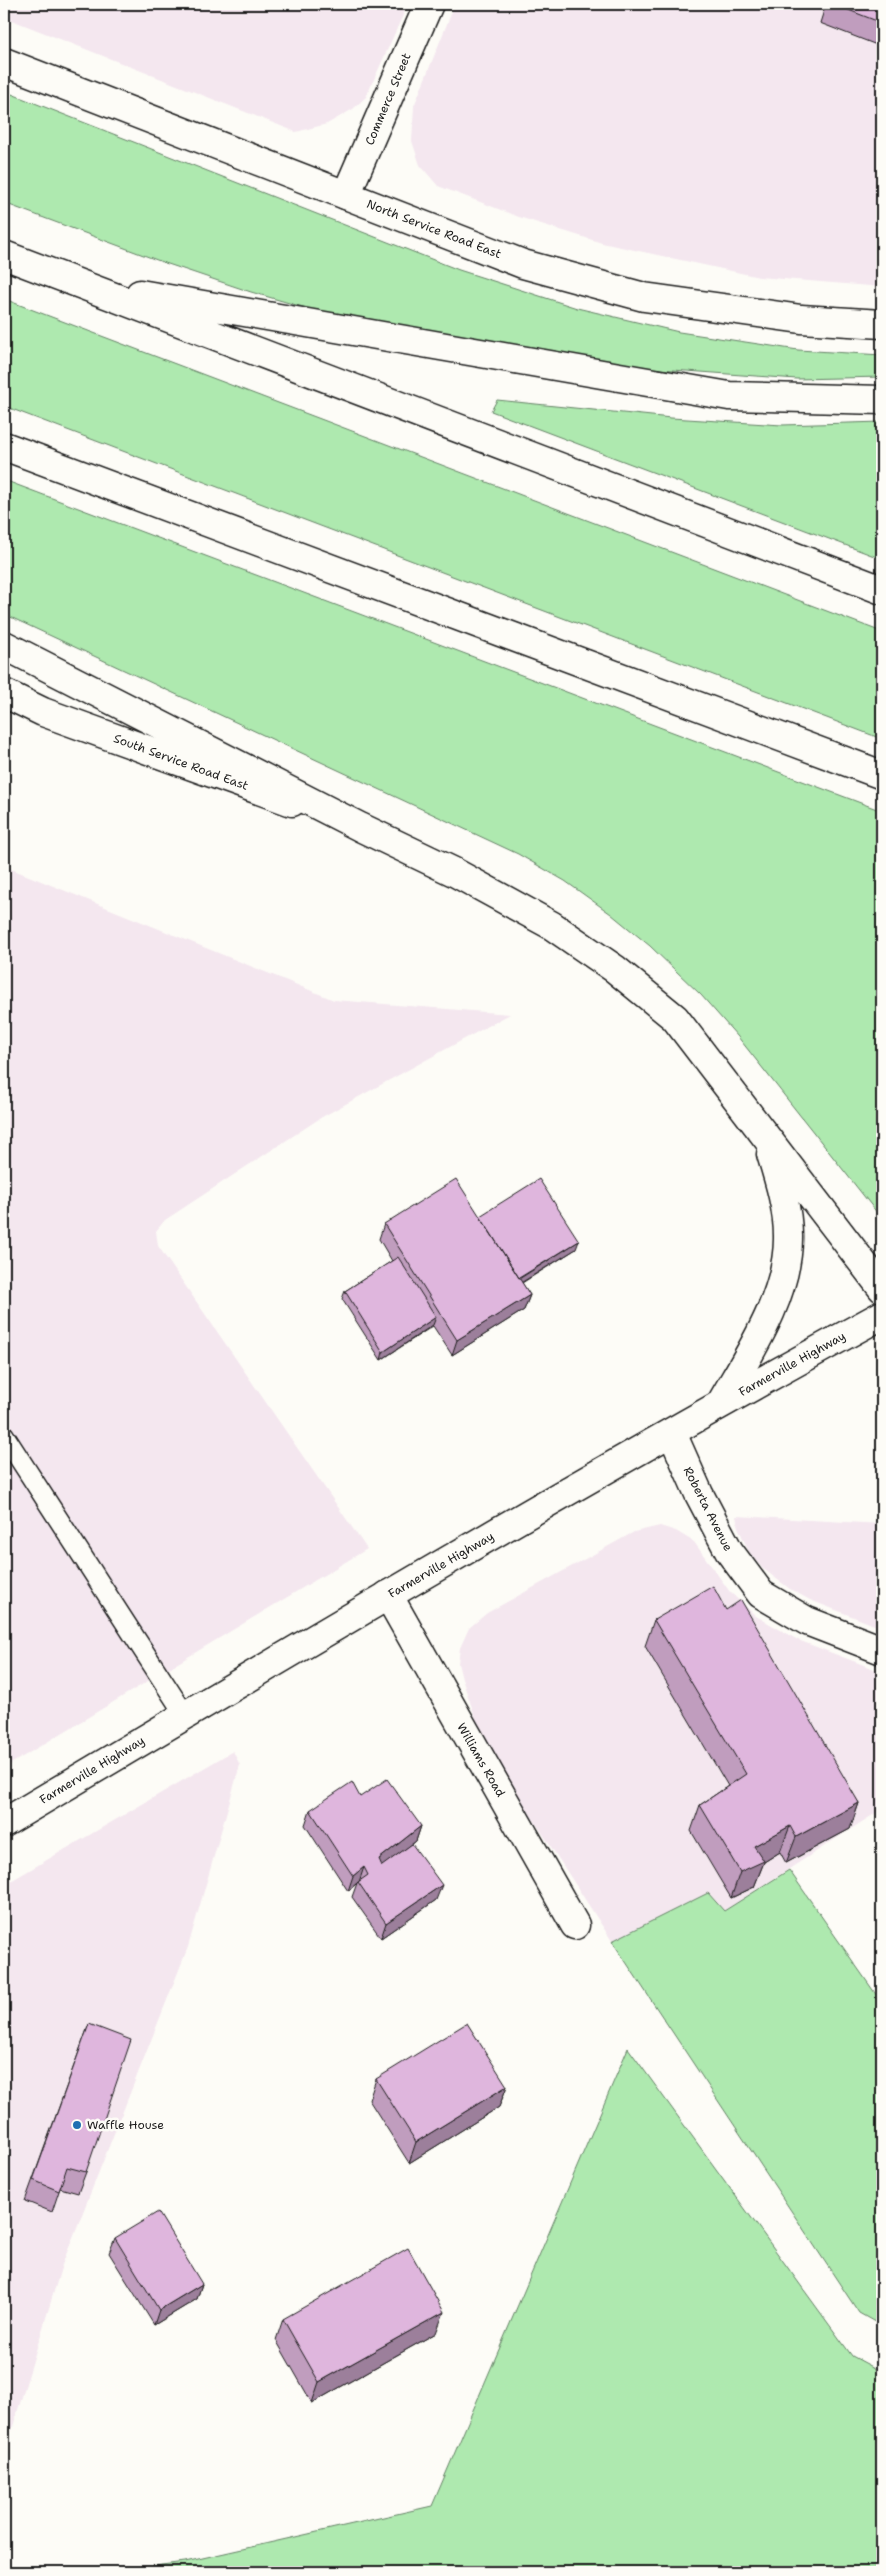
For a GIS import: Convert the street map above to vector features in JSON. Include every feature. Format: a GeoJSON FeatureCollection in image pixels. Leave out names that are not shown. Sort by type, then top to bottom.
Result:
{"type":"FeatureCollection","features":[{"type":"Feature","properties":{"kind":"main road","name":"Commerce Street"},"geometry":{"type":"LineString","coordinates":[[346,195],[429,4]]}},
{"type":"Feature","properties":{"kind":"main road","name":"North Service Road East"},"geometry":{"type":"LineString","coordinates":[[4,62],[523,264],[644,297],[801,319],[882,324]]}},
{"type":"Feature","properties":{"kind":"main road"},"geometry":{"type":"LineString","coordinates":[[4,256],[882,590]]}},
{"type":"Feature","properties":{"kind":"main road"},"geometry":{"type":"LineString","coordinates":[[78,283],[729,396],[882,400]]}},
{"type":"Feature","properties":{"kind":"main road"},"geometry":{"type":"LineString","coordinates":[[4,446],[882,775]]}},
{"type":"Feature","properties":{"kind":"main road"},"geometry":{"type":"LineString","coordinates":[[4,645],[360,827],[454,872],[551,925],[615,969],[675,1018],[882,1288]]}},
{"type":"Feature","properties":{"kind":"main road","name":"South Service Road East"},"geometry":{"type":"LineString","coordinates":[[4,693],[43,712],[360,827]]}},
{"type":"Feature","properties":{"kind":"main road"},"geometry":{"type":"LineString","coordinates":[[721,1403],[758,1337],[781,1285],[788,1236],[781,1188],[766,1138]]}},
{"type":"Feature","properties":{"kind":"main road","name":"Farmerville Highway"},"geometry":{"type":"LineString","coordinates":[[4,1823],[388,1595],[672,1433],[721,1403],[882,1315]]}},
{"type":"Feature","properties":{"kind":"main road","name":"Roberta Avenue"},"geometry":{"type":"LineString","coordinates":[[672,1433],[699,1494],[729,1551],[761,1594],[807,1621],[882,1650]]}},
{"type":"Feature","properties":{"kind":"main road","name":"Williams Road"},"geometry":{"type":"LineString","coordinates":[[388,1595],[575,1925]]}},
{"type":"Feature","properties":{"kind":"lane"},"geometry":{"type":"LineString","coordinates":[[4,1435],[185,1715]]}},
{"type":"Feature","properties":{"kind":"shaded area"},"geometry":{"type":"Polygon","coordinates":[[[4,4],[408,4],[366,97],[353,109],[327,124],[296,132],[4,17],[4,4]]]}},
{"type":"Feature","properties":{"kind":"shaded area"},"geometry":{"type":"Polygon","coordinates":[[[455,4],[882,4],[882,287],[759,277],[602,243],[519,217],[438,186],[420,165],[412,141],[414,106],[455,4]]]}},
{"type":"Feature","properties":{"kind":"shaded area"},"geometry":{"type":"Polygon","coordinates":[[[4,866],[334,1000],[510,1014],[322,1117],[165,1220],[156,1231],[158,1246],[367,1549],[4,1768],[4,866]]]}},
{"type":"Feature","properties":{"kind":"shaded area"},"geometry":{"type":"Polygon","coordinates":[[[736,1516],[882,1524],[882,1628],[810,1600],[790,1589],[762,1568],[749,1552],[738,1527],[736,1516]]]}},
{"type":"Feature","properties":{"kind":"shaded area"},"geometry":{"type":"Polygon","coordinates":[[[660,1526],[676,1531],[694,1542],[730,1592],[756,1616],[798,1640],[882,1672],[882,1809],[724,1911],[708,1893],[612,1941],[485,1745],[458,1663],[460,1648],[469,1628],[487,1613],[634,1532],[660,1526]]]}},
{"type":"Feature","properties":{"kind":"shaded area"},"geometry":{"type":"Polygon","coordinates":[[[233,1751],[240,1765],[188,1947],[62,2265],[4,2456],[4,1885],[233,1751]]]}},
{"type":"Feature","properties":{"kind":"green space"},"geometry":{"type":"Polygon","coordinates":[[[4,91],[459,270],[577,308],[679,332],[798,350],[882,355],[882,377],[797,379],[576,363],[324,313],[251,292],[165,263],[4,203],[4,91]]]}},
{"type":"Feature","properties":{"kind":"green space"},"geometry":{"type":"Polygon","coordinates":[[[4,299],[882,632],[882,739],[4,406],[4,299]]]}},
{"type":"Feature","properties":{"kind":"green space"},"geometry":{"type":"Polygon","coordinates":[[[497,400],[671,418],[782,425],[882,422],[882,559],[491,411],[497,400]]]}},
{"type":"Feature","properties":{"kind":"green space"},"geometry":{"type":"Polygon","coordinates":[[[4,480],[882,811],[882,1219],[738,1037],[701,995],[650,946],[611,914],[565,881],[518,854],[4,614],[4,480]]]}},
{"type":"Feature","properties":{"kind":"green space"},"geometry":{"type":"Polygon","coordinates":[[[789,1870],[882,2003],[882,2326],[859,2313],[612,1941],[708,1893],[724,1911],[789,1870]]]}},
{"type":"Feature","properties":{"kind":"green space"},"geometry":{"type":"Polygon","coordinates":[[[628,2048],[852,2356],[882,2372],[882,2572],[107,2572],[185,2562],[432,2506],[628,2048]]]}},
{"type":"Feature","properties":{"kind":"building"},"geometry":{"type":"Polygon","coordinates":[[[833,4],[882,4],[882,23],[833,4]]]}},
{"type":"Feature","properties":{"kind":"building"},"geometry":{"type":"Polygon","coordinates":[[[456,1179],[530,1295],[457,1340],[384,1224],[456,1179]]]}},
{"type":"Feature","properties":{"kind":"building"},"geometry":{"type":"Polygon","coordinates":[[[539,1179],[579,1241],[519,1278],[480,1216],[539,1179]]]}},
{"type":"Feature","properties":{"kind":"building"},"geometry":{"type":"Polygon","coordinates":[[[398,1257],[436,1317],[383,1352],[345,1291],[398,1257]]]}},
{"type":"Feature","properties":{"kind":"building"},"geometry":{"type":"Polygon","coordinates":[[[713,1586],[726,1610],[741,1600],[859,1803],[796,1837],[790,1826],[754,1846],[764,1861],[740,1872],[700,1805],[746,1774],[654,1620],[713,1586]]]}},
{"type":"Feature","properties":{"kind":"building"},"geometry":{"type":"Polygon","coordinates":[[[387,1779],[421,1826],[379,1859],[382,1866],[412,1844],[442,1885],[386,1923],[358,1882],[368,1875],[364,1867],[353,1876],[310,1810],[352,1782],[360,1797],[387,1779]]]}},
{"type":"Feature","properties":{"kind":"building"},"geometry":{"type":"Polygon","coordinates":[[[467,2023],[507,2086],[416,2142],[376,2079],[467,2023]]]}},
{"type":"Feature","properties":{"kind":"building","name":"Waffle House"},"geometry":{"type":"Polygon","coordinates":[[[89,2024],[131,2040],[86,2172],[67,2167],[59,2191],[33,2180],[89,2024]]]}},
{"type":"Feature","properties":{"kind":"building"},"geometry":{"type":"Polygon","coordinates":[[[158,2212],[202,2284],[159,2310],[115,2238],[158,2212]]]}},
{"type":"Feature","properties":{"kind":"building"},"geometry":{"type":"Polygon","coordinates":[[[408,2248],[444,2312],[319,2382],[283,2319],[408,2248]]]}},
{"type":"Feature","properties":{"kind":"place","name":"Waffle House"},"geometry":{"type":"Point","coordinates":[77,2125]}}]}
